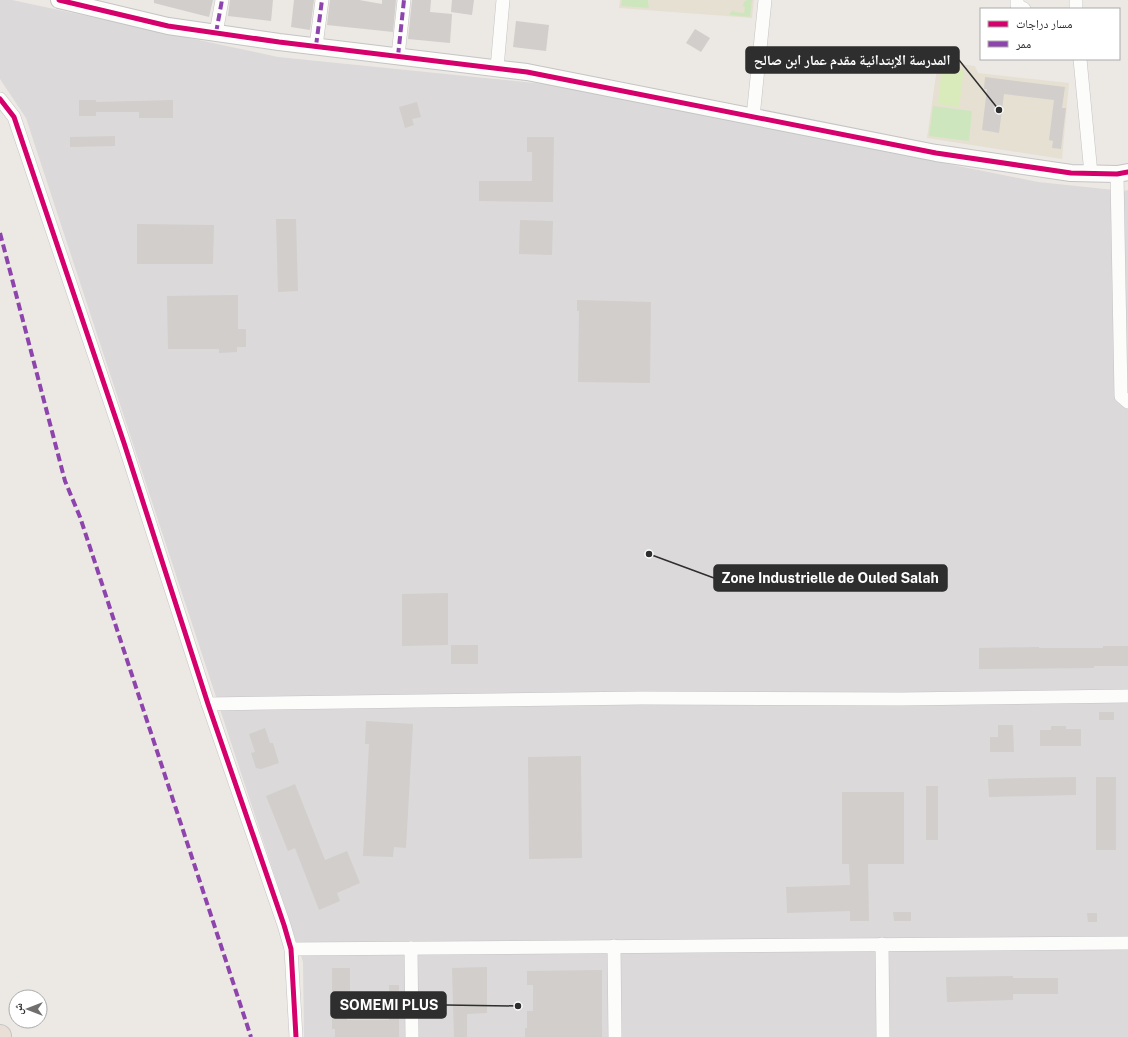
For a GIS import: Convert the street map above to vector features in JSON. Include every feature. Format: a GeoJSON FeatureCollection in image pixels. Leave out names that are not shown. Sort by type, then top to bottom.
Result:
{"type":"FeatureCollection","features":[{"type":"Feature","properties":{"kind":"street"},"geometry":{"type":"LineString","coordinates":[[59,0],[168,26],[527,72],[936,153],[1071,173],[1123,173],[1121,396],[1128,402]]}},
{"type":"Feature","properties":{"kind":"street"},"geometry":{"type":"LineString","coordinates":[[216,33],[222,0]]}},
{"type":"Feature","properties":{"kind":"street"},"geometry":{"type":"LineString","coordinates":[[316,46],[322,0]]}},
{"type":"Feature","properties":{"kind":"street"},"geometry":{"type":"LineString","coordinates":[[398,56],[404,0]]}},
{"type":"Feature","properties":{"kind":"street"},"geometry":{"type":"LineString","coordinates":[[497,68],[504,0]]}},
{"type":"Feature","properties":{"kind":"street"},"geometry":{"type":"LineString","coordinates":[[753,117],[765,0]]}},
{"type":"Feature","properties":{"kind":"street"},"geometry":{"type":"LineString","coordinates":[[1017,0],[1017,5],[1022,8]]}},
{"type":"Feature","properties":{"kind":"street"},"geometry":{"type":"LineString","coordinates":[[1080,60],[1091,174]]}},
{"type":"Feature","properties":{"kind":"street"},"geometry":{"type":"LineString","coordinates":[[0,99],[14,117],[124,443],[208,704],[276,899],[291,949],[296,1037]]}},
{"type":"Feature","properties":{"kind":"street"},"geometry":{"type":"LineString","coordinates":[[208,704],[641,698],[901,699],[1128,696]]}},
{"type":"Feature","properties":{"kind":"street"},"geometry":{"type":"LineString","coordinates":[[291,949],[1128,943]]}},
{"type":"Feature","properties":{"kind":"street"},"geometry":{"type":"LineString","coordinates":[[882,944],[883,1037]]}},
{"type":"Feature","properties":{"kind":"street"},"geometry":{"type":"LineString","coordinates":[[614,946],[615,1037]]}},
{"type":"Feature","properties":{"kind":"street"},"geometry":{"type":"LineString","coordinates":[[411,948],[412,1037]]}},
{"type":"Feature","properties":{"kind":"shaded area"},"geometry":{"type":"Polygon","coordinates":[[[0,0],[12,0],[278,57],[554,85],[1038,182],[1124,191],[1128,190],[1128,1037],[304,1037],[303,962],[26,118],[0,79],[0,0]]]}},
{"type":"Feature","properties":{"kind":"shaded area"},"geometry":{"type":"Polygon","coordinates":[[[620,0],[754,0],[752,18],[619,8],[620,0]]]}},
{"type":"Feature","properties":{"kind":"shaded area"},"geometry":{"type":"Polygon","coordinates":[[[938,61],[975,66],[978,73],[1069,83],[1062,159],[927,138],[938,61]]]}},
{"type":"Feature","properties":{"kind":"green space"},"geometry":{"type":"Polygon","coordinates":[[[622,0],[648,0],[649,8],[621,6],[622,0]]]}},
{"type":"Feature","properties":{"kind":"green space"},"geometry":{"type":"Polygon","coordinates":[[[747,0],[752,0],[750,17],[730,15],[730,13],[734,10],[734,12],[744,13],[745,7],[743,6],[744,2],[747,0]]]}},
{"type":"Feature","properties":{"kind":"green space"},"geometry":{"type":"Polygon","coordinates":[[[942,67],[964,70],[959,107],[938,104],[942,67]]]}},
{"type":"Feature","properties":{"kind":"green space"},"geometry":{"type":"Polygon","coordinates":[[[933,106],[972,111],[969,141],[929,136],[933,106]]]}},
{"type":"Feature","properties":{"kind":"building"},"geometry":{"type":"Polygon","coordinates":[[[154,0],[213,0],[209,17],[154,3],[154,0]]]}},
{"type":"Feature","properties":{"kind":"building"},"geometry":{"type":"Polygon","coordinates":[[[230,0],[273,0],[271,21],[228,16],[230,0]]]}},
{"type":"Feature","properties":{"kind":"building"},"geometry":{"type":"Polygon","coordinates":[[[294,0],[314,0],[310,30],[291,27],[294,0]]]}},
{"type":"Feature","properties":{"kind":"building"},"geometry":{"type":"Polygon","coordinates":[[[330,0],[359,0],[382,4],[382,0],[396,0],[393,32],[327,25],[330,0]]]}},
{"type":"Feature","properties":{"kind":"building"},"geometry":{"type":"Polygon","coordinates":[[[412,0],[431,0],[430,12],[452,14],[450,43],[408,39],[412,0]]]}},
{"type":"Feature","properties":{"kind":"building"},"geometry":{"type":"Polygon","coordinates":[[[452,0],[474,0],[472,15],[451,12],[452,0]]]}},
{"type":"Feature","properties":{"kind":"building"},"geometry":{"type":"Polygon","coordinates":[[[516,21],[549,25],[546,51],[513,47],[516,21]]]}},
{"type":"Feature","properties":{"kind":"building"},"geometry":{"type":"Polygon","coordinates":[[[695,29],[710,38],[701,52],[686,43],[695,29]]]}},
{"type":"Feature","properties":{"kind":"building"},"geometry":{"type":"Polygon","coordinates":[[[985,77],[1065,87],[1062,108],[1066,108],[1061,149],[1052,148],[1053,141],[1049,140],[1054,100],[1004,94],[999,133],[982,130],[987,89],[984,89],[985,77]]]}},
{"type":"Feature","properties":{"kind":"building"},"geometry":{"type":"Polygon","coordinates":[[[79,100],[96,100],[96,102],[173,100],[173,118],[139,118],[139,112],[96,112],[96,116],[79,116],[79,100]]]}},
{"type":"Feature","properties":{"kind":"building"},"geometry":{"type":"Polygon","coordinates":[[[417,102],[421,117],[412,119],[414,125],[405,128],[399,107],[417,102]]]}},
{"type":"Feature","properties":{"kind":"building"},"geometry":{"type":"Polygon","coordinates":[[[115,136],[115,146],[70,147],[70,137],[115,136]]]}},
{"type":"Feature","properties":{"kind":"building"},"geometry":{"type":"Polygon","coordinates":[[[527,137],[554,137],[553,202],[479,201],[479,181],[532,181],[532,152],[527,152],[527,137]]]}},
{"type":"Feature","properties":{"kind":"building"},"geometry":{"type":"Polygon","coordinates":[[[276,219],[296,219],[298,291],[278,292],[276,219]]]}},
{"type":"Feature","properties":{"kind":"building"},"geometry":{"type":"Polygon","coordinates":[[[520,220],[553,221],[552,255],[519,254],[520,220]]]}},
{"type":"Feature","properties":{"kind":"building"},"geometry":{"type":"Polygon","coordinates":[[[137,224],[214,225],[213,264],[137,264],[137,224]]]}},
{"type":"Feature","properties":{"kind":"building"},"geometry":{"type":"Polygon","coordinates":[[[238,295],[238,329],[246,329],[246,347],[237,347],[237,352],[219,353],[219,349],[168,349],[167,296],[238,295]]]}},
{"type":"Feature","properties":{"kind":"building"},"geometry":{"type":"Polygon","coordinates":[[[577,300],[651,302],[650,383],[578,382],[579,311],[577,311],[577,300]]]}},
{"type":"Feature","properties":{"kind":"building"},"geometry":{"type":"Polygon","coordinates":[[[448,593],[448,645],[402,646],[402,594],[448,593]]]}},
{"type":"Feature","properties":{"kind":"building"},"geometry":{"type":"Polygon","coordinates":[[[451,645],[478,645],[478,664],[451,664],[451,645]]]}},
{"type":"Feature","properties":{"kind":"building"},"geometry":{"type":"Polygon","coordinates":[[[1103,646],[1128,646],[1128,666],[1094,666],[1094,668],[979,669],[979,648],[1103,648],[1103,646]]]}},
{"type":"Feature","properties":{"kind":"building"},"geometry":{"type":"Polygon","coordinates":[[[1099,712],[1114,712],[1114,720],[1099,720],[1099,712]]]}},
{"type":"Feature","properties":{"kind":"building"},"geometry":{"type":"Polygon","coordinates":[[[366,721],[413,724],[406,848],[394,847],[393,857],[363,856],[369,744],[365,744],[366,721]]]}},
{"type":"Feature","properties":{"kind":"building"},"geometry":{"type":"Polygon","coordinates":[[[998,725],[1013,725],[1014,752],[990,752],[990,737],[998,737],[998,725]]]}},
{"type":"Feature","properties":{"kind":"building"},"geometry":{"type":"Polygon","coordinates":[[[1051,726],[1066,726],[1066,729],[1081,729],[1081,746],[1040,746],[1040,730],[1051,730],[1051,726]]]}},
{"type":"Feature","properties":{"kind":"building"},"geometry":{"type":"Polygon","coordinates":[[[265,728],[270,743],[273,743],[279,763],[261,769],[256,768],[251,753],[255,752],[249,734],[265,728]]]}},
{"type":"Feature","properties":{"kind":"building"},"geometry":{"type":"Polygon","coordinates":[[[581,756],[582,858],[529,859],[528,757],[581,756]]]}},
{"type":"Feature","properties":{"kind":"building"},"geometry":{"type":"Polygon","coordinates":[[[1076,777],[1076,795],[989,797],[988,779],[1076,777]]]}},
{"type":"Feature","properties":{"kind":"building"},"geometry":{"type":"Polygon","coordinates":[[[1096,777],[1116,777],[1116,850],[1096,850],[1096,777]]]}},
{"type":"Feature","properties":{"kind":"building"},"geometry":{"type":"Polygon","coordinates":[[[295,784],[325,860],[347,851],[360,883],[337,893],[340,901],[319,910],[295,848],[288,851],[266,796],[295,784]]]}},
{"type":"Feature","properties":{"kind":"building"},"geometry":{"type":"Polygon","coordinates":[[[926,786],[938,786],[938,840],[926,840],[926,786]]]}},
{"type":"Feature","properties":{"kind":"building"},"geometry":{"type":"Polygon","coordinates":[[[842,792],[904,792],[904,864],[868,864],[869,921],[850,921],[850,911],[787,913],[786,887],[850,885],[849,864],[842,864],[842,792]]]}},
{"type":"Feature","properties":{"kind":"building"},"geometry":{"type":"Polygon","coordinates":[[[893,912],[911,912],[911,921],[894,921],[893,912]]]}},
{"type":"Feature","properties":{"kind":"building"},"geometry":{"type":"Polygon","coordinates":[[[1087,913],[1097,913],[1097,922],[1088,922],[1087,913]]]}},
{"type":"Feature","properties":{"kind":"building"},"geometry":{"type":"Polygon","coordinates":[[[487,967],[487,1013],[467,1014],[467,1037],[454,1037],[452,968],[487,967]]]}},
{"type":"Feature","properties":{"kind":"building"},"geometry":{"type":"Polygon","coordinates":[[[332,968],[350,968],[350,994],[346,994],[347,1020],[389,1020],[389,985],[399,985],[399,1037],[335,1037],[335,1029],[332,1029],[332,968]]]}},
{"type":"Feature","properties":{"kind":"building"},"geometry":{"type":"Polygon","coordinates":[[[602,970],[602,1037],[525,1037],[525,1028],[527,1028],[527,1011],[533,1011],[533,985],[527,985],[527,971],[602,970]]]}},
{"type":"Feature","properties":{"kind":"building"},"geometry":{"type":"Polygon","coordinates":[[[1013,976],[1013,978],[1058,978],[1058,994],[1013,994],[1013,1000],[947,1002],[946,977],[1013,976]]]}},
{"type":"Feature","properties":{"kind":"marked path"},"geometry":{"type":"LineString","coordinates":[[216,33],[222,0]]}},
{"type":"Feature","properties":{"kind":"marked path"},"geometry":{"type":"LineString","coordinates":[[316,46],[322,0]]}},
{"type":"Feature","properties":{"kind":"marked path"},"geometry":{"type":"LineString","coordinates":[[398,56],[404,0]]}},
{"type":"Feature","properties":{"kind":"marked path"},"geometry":{"type":"LineString","coordinates":[[0,233],[65,481],[80,517],[251,1037]]}},
{"type":"Feature","properties":{"kind":"cycle path"},"geometry":{"type":"LineString","coordinates":[[59,0],[168,26],[279,42],[527,72],[936,153],[1071,173],[1117,174],[1128,172]]}},
{"type":"Feature","properties":{"kind":"cycle path"},"geometry":{"type":"LineString","coordinates":[[0,99],[14,117],[124,443],[208,704],[284,925],[291,949],[296,1037]]}},
{"type":"Feature","properties":{"kind":"place","name":"المدرسة الإبتدائية مقدم عمار ابن صالح"},"geometry":{"type":"Point","coordinates":[999,110]}},
{"type":"Feature","properties":{"kind":"place","name":"Zone Industrielle de Ouled Salah"},"geometry":{"type":"Point","coordinates":[649,554]}},
{"type":"Feature","properties":{"kind":"place","name":"SOMEMI PLUS"},"geometry":{"type":"Point","coordinates":[518,1006]}}]}
